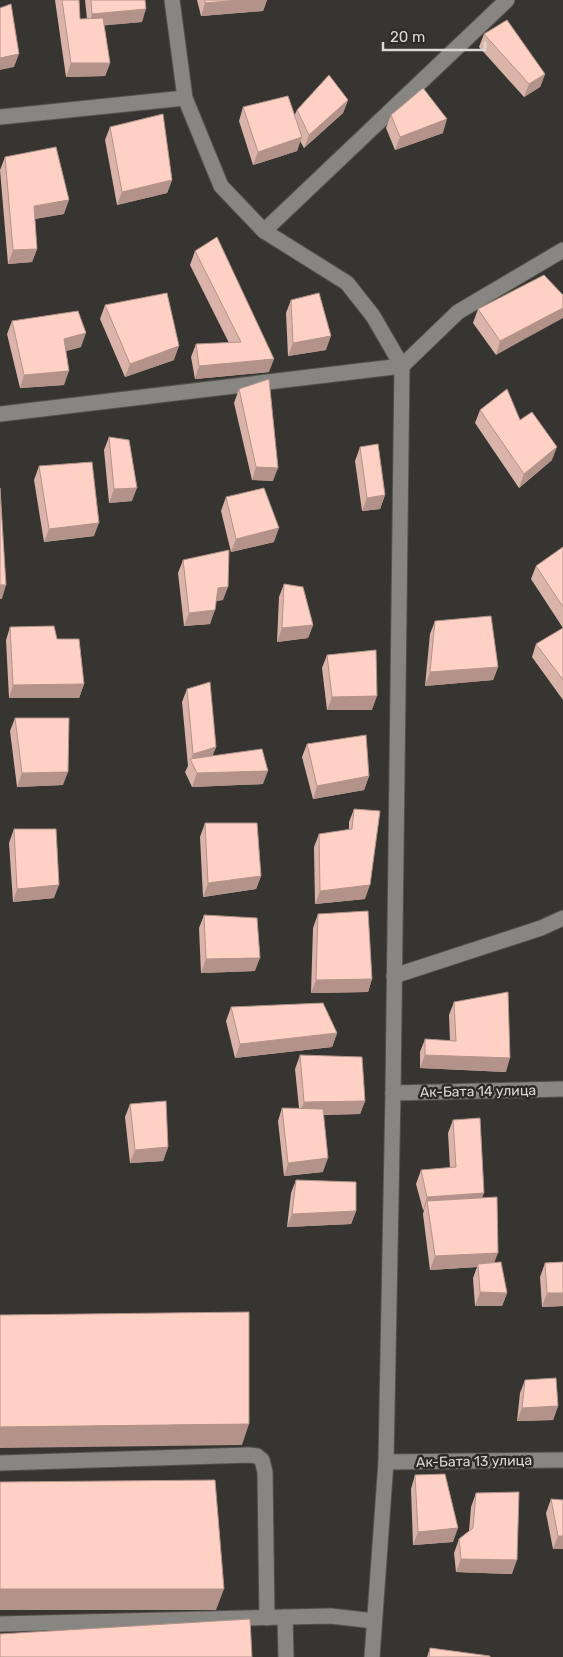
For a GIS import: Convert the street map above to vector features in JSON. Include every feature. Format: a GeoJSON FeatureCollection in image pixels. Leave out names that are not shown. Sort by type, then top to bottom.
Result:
{"type":"FeatureCollection","features":[{"type":"Feature","properties":{"kind":"street"},"geometry":{"type":"LineString","coordinates":[[172,0],[185,98],[221,186],[264,232],[347,283],[373,316],[402,366],[393,1093],[386,1462],[372,1657]]}},
{"type":"Feature","properties":{"kind":"street"},"geometry":{"type":"LineString","coordinates":[[264,232],[507,0]]}},
{"type":"Feature","properties":{"kind":"street"},"geometry":{"type":"LineString","coordinates":[[0,117],[185,98]]}},
{"type":"Feature","properties":{"kind":"street"},"geometry":{"type":"LineString","coordinates":[[0,414],[402,366],[458,312],[563,250]]}},
{"type":"Feature","properties":{"kind":"street"},"geometry":{"type":"LineString","coordinates":[[394,976],[542,928],[563,918]]}},
{"type":"Feature","properties":{"kind":"street","name":"Ак-Бата 14 улица"},"geometry":{"type":"LineString","coordinates":[[393,1093],[563,1089]]}},
{"type":"Feature","properties":{"kind":"street"},"geometry":{"type":"LineString","coordinates":[[0,1463],[257,1456],[262,1460],[266,1472],[267,1618]]}},
{"type":"Feature","properties":{"kind":"street","name":"Ак-Бата 13 улица"},"geometry":{"type":"LineString","coordinates":[[386,1462],[563,1460]]}},
{"type":"Feature","properties":{"kind":"street"},"geometry":{"type":"LineString","coordinates":[[0,1624],[331,1616],[374,1621]]}},
{"type":"Feature","properties":{"kind":"street"},"geometry":{"type":"LineString","coordinates":[[285,1618],[286,1657]]}},
{"type":"Feature","properties":{"kind":"building"},"geometry":{"type":"Polygon","coordinates":[[[62,0],[79,0],[80,19],[103,18],[110,63],[71,63],[62,0]]]}},
{"type":"Feature","properties":{"kind":"building"},"geometry":{"type":"Polygon","coordinates":[[[91,0],[145,0],[146,9],[92,14],[91,0]]]}},
{"type":"Feature","properties":{"kind":"building"},"geometry":{"type":"Polygon","coordinates":[[[205,0],[240,0],[205,3],[205,0]]]}},
{"type":"Feature","properties":{"kind":"building"},"geometry":{"type":"Polygon","coordinates":[[[11,4],[19,54],[0,58],[0,8],[11,4]]]}},
{"type":"Feature","properties":{"kind":"building"},"geometry":{"type":"Polygon","coordinates":[[[507,20],[545,74],[529,84],[484,34],[507,20]]]}},
{"type":"Feature","properties":{"kind":"building"},"geometry":{"type":"Polygon","coordinates":[[[329,75],[348,100],[309,135],[297,110],[329,75]]]}},
{"type":"Feature","properties":{"kind":"building"},"geometry":{"type":"Polygon","coordinates":[[[423,88],[447,119],[400,137],[391,115],[423,88]]]}},
{"type":"Feature","properties":{"kind":"building"},"geometry":{"type":"Polygon","coordinates":[[[288,96],[302,137],[258,152],[243,107],[288,96]]]}},
{"type":"Feature","properties":{"kind":"building"},"geometry":{"type":"Polygon","coordinates":[[[163,114],[172,180],[122,192],[110,127],[163,114]]]}},
{"type":"Feature","properties":{"kind":"building"},"geometry":{"type":"Polygon","coordinates":[[[56,147],[69,200],[34,206],[37,249],[13,250],[5,157],[56,147]]]}},
{"type":"Feature","properties":{"kind":"building"},"geometry":{"type":"Polygon","coordinates":[[[217,237],[274,359],[199,366],[196,344],[241,342],[195,251],[217,237]]]}},
{"type":"Feature","properties":{"kind":"building"},"geometry":{"type":"Polygon","coordinates":[[[544,275],[563,295],[563,308],[500,341],[478,309],[544,275]]]}},
{"type":"Feature","properties":{"kind":"building"},"geometry":{"type":"Polygon","coordinates":[[[167,293],[179,346],[130,364],[105,305],[167,293]]]}},
{"type":"Feature","properties":{"kind":"building"},"geometry":{"type":"Polygon","coordinates":[[[319,293],[331,336],[293,343],[291,300],[319,293]]]}},
{"type":"Feature","properties":{"kind":"building"},"geometry":{"type":"Polygon","coordinates":[[[78,311],[86,333],[64,339],[69,371],[24,375],[12,321],[78,311]]]}},
{"type":"Feature","properties":{"kind":"building"},"geometry":{"type":"Polygon","coordinates":[[[269,379],[278,468],[256,467],[239,389],[269,379]]]}},
{"type":"Feature","properties":{"kind":"building"},"geometry":{"type":"Polygon","coordinates":[[[507,389],[520,420],[532,412],[557,447],[524,474],[480,410],[507,389]]]}},
{"type":"Feature","properties":{"kind":"building"},"geometry":{"type":"Polygon","coordinates":[[[109,437],[129,440],[137,488],[114,489],[109,437]]]}},
{"type":"Feature","properties":{"kind":"building"},"geometry":{"type":"Polygon","coordinates":[[[378,444],[385,495],[367,498],[360,447],[378,444]]]}},
{"type":"Feature","properties":{"kind":"building"},"geometry":{"type":"Polygon","coordinates":[[[92,462],[99,523],[49,529],[39,466],[92,462]]]}},
{"type":"Feature","properties":{"kind":"building"},"geometry":{"type":"Polygon","coordinates":[[[0,488],[6,585],[0,585],[0,488]]]}},
{"type":"Feature","properties":{"kind":"building"},"geometry":{"type":"Polygon","coordinates":[[[264,488],[279,528],[236,539],[226,497],[264,488]]]}},
{"type":"Feature","properties":{"kind":"building"},"geometry":{"type":"Polygon","coordinates":[[[563,547],[563,607],[536,566],[563,547]]]}},
{"type":"Feature","properties":{"kind":"building"},"geometry":{"type":"Polygon","coordinates":[[[229,550],[228,587],[218,588],[215,610],[189,613],[183,560],[229,550]]]}},
{"type":"Feature","properties":{"kind":"building"},"geometry":{"type":"Polygon","coordinates":[[[284,584],[303,587],[313,625],[282,628],[284,584]]]}},
{"type":"Feature","properties":{"kind":"building"},"geometry":{"type":"Polygon","coordinates":[[[491,616],[498,667],[430,672],[435,621],[491,616]]]}},
{"type":"Feature","properties":{"kind":"building"},"geometry":{"type":"Polygon","coordinates":[[[54,626],[57,639],[79,639],[84,684],[13,685],[10,627],[54,626]]]}},
{"type":"Feature","properties":{"kind":"building"},"geometry":{"type":"Polygon","coordinates":[[[563,628],[563,680],[536,644],[563,628]]]}},
{"type":"Feature","properties":{"kind":"building"},"geometry":{"type":"Polygon","coordinates":[[[376,650],[377,696],[332,697],[327,655],[376,650]]]}},
{"type":"Feature","properties":{"kind":"building"},"geometry":{"type":"Polygon","coordinates":[[[210,682],[216,747],[193,754],[187,689],[210,682]]]}},
{"type":"Feature","properties":{"kind":"building"},"geometry":{"type":"Polygon","coordinates":[[[15,718],[69,718],[68,772],[22,773],[15,718]]]}},
{"type":"Feature","properties":{"kind":"building"},"geometry":{"type":"Polygon","coordinates":[[[366,735],[369,776],[317,786],[307,744],[366,735]]]}},
{"type":"Feature","properties":{"kind":"building"},"geometry":{"type":"Polygon","coordinates":[[[262,749],[268,771],[197,773],[190,759],[262,749]]]}},
{"type":"Feature","properties":{"kind":"building"},"geometry":{"type":"Polygon","coordinates":[[[354,809],[380,811],[370,885],[320,891],[319,834],[352,829],[354,809]]]}},
{"type":"Feature","properties":{"kind":"building"},"geometry":{"type":"Polygon","coordinates":[[[205,823],[257,823],[261,876],[208,883],[205,823]]]}},
{"type":"Feature","properties":{"kind":"building"},"geometry":{"type":"Polygon","coordinates":[[[14,829],[56,829],[59,885],[17,889],[14,829]]]}},
{"type":"Feature","properties":{"kind":"building"},"geometry":{"type":"Polygon","coordinates":[[[368,911],[372,979],[316,980],[318,914],[368,911]]]}},
{"type":"Feature","properties":{"kind":"building"},"geometry":{"type":"Polygon","coordinates":[[[204,915],[257,918],[260,958],[206,959],[204,915]]]}},
{"type":"Feature","properties":{"kind":"building"},"geometry":{"type":"Polygon","coordinates":[[[508,992],[510,1058],[425,1055],[425,1039],[456,1041],[454,1002],[508,992]]]}},
{"type":"Feature","properties":{"kind":"building"},"geometry":{"type":"Polygon","coordinates":[[[323,1003],[337,1033],[240,1044],[231,1007],[323,1003]]]}},
{"type":"Feature","properties":{"kind":"building"},"geometry":{"type":"Polygon","coordinates":[[[300,1055],[362,1057],[365,1101],[304,1102],[300,1055]]]}},
{"type":"Feature","properties":{"kind":"building"},"geometry":{"type":"Polygon","coordinates":[[[166,1101],[168,1147],[135,1150],[130,1104],[166,1101]]]}},
{"type":"Feature","properties":{"kind":"building"},"geometry":{"type":"Polygon","coordinates":[[[282,1108],[323,1109],[328,1158],[288,1163],[282,1108]]]}},
{"type":"Feature","properties":{"kind":"building"},"geometry":{"type":"Polygon","coordinates":[[[480,1118],[484,1193],[427,1197],[421,1170],[456,1167],[453,1120],[480,1118]]]}},
{"type":"Feature","properties":{"kind":"building"},"geometry":{"type":"Polygon","coordinates":[[[296,1180],[356,1182],[356,1211],[292,1214],[296,1180]]]}},
{"type":"Feature","properties":{"kind":"building"},"geometry":{"type":"Polygon","coordinates":[[[497,1197],[498,1253],[435,1256],[427,1201],[497,1197]]]}},
{"type":"Feature","properties":{"kind":"building"},"geometry":{"type":"Polygon","coordinates":[[[501,1262],[507,1293],[480,1292],[478,1264],[501,1262]]]}},
{"type":"Feature","properties":{"kind":"building"},"geometry":{"type":"Polygon","coordinates":[[[563,1262],[563,1293],[547,1293],[545,1263],[563,1262]]]}},
{"type":"Feature","properties":{"kind":"building"},"geometry":{"type":"Polygon","coordinates":[[[249,1312],[249,1424],[0,1427],[0,1315],[249,1312]]]}},
{"type":"Feature","properties":{"kind":"building"},"geometry":{"type":"Polygon","coordinates":[[[556,1378],[558,1406],[522,1408],[525,1380],[556,1378]]]}},
{"type":"Feature","properties":{"kind":"building"},"geometry":{"type":"Polygon","coordinates":[[[445,1474],[458,1528],[418,1532],[415,1475],[445,1474]]]}},
{"type":"Feature","properties":{"kind":"building"},"geometry":{"type":"Polygon","coordinates":[[[215,1480],[224,1589],[0,1589],[0,1482],[215,1480]]]}},
{"type":"Feature","properties":{"kind":"building"},"geometry":{"type":"Polygon","coordinates":[[[519,1492],[517,1560],[461,1559],[459,1539],[473,1528],[476,1493],[519,1492]]]}},
{"type":"Feature","properties":{"kind":"building"},"geometry":{"type":"Polygon","coordinates":[[[551,1499],[563,1500],[563,1536],[558,1536],[551,1499]]]}},
{"type":"Feature","properties":{"kind":"building"},"geometry":{"type":"Polygon","coordinates":[[[250,1619],[252,1657],[0,1657],[0,1634],[250,1619]]]}},
{"type":"Feature","properties":{"kind":"building"},"geometry":{"type":"Polygon","coordinates":[[[430,1648],[490,1656],[490,1657],[429,1657],[430,1648]]]}}]}
